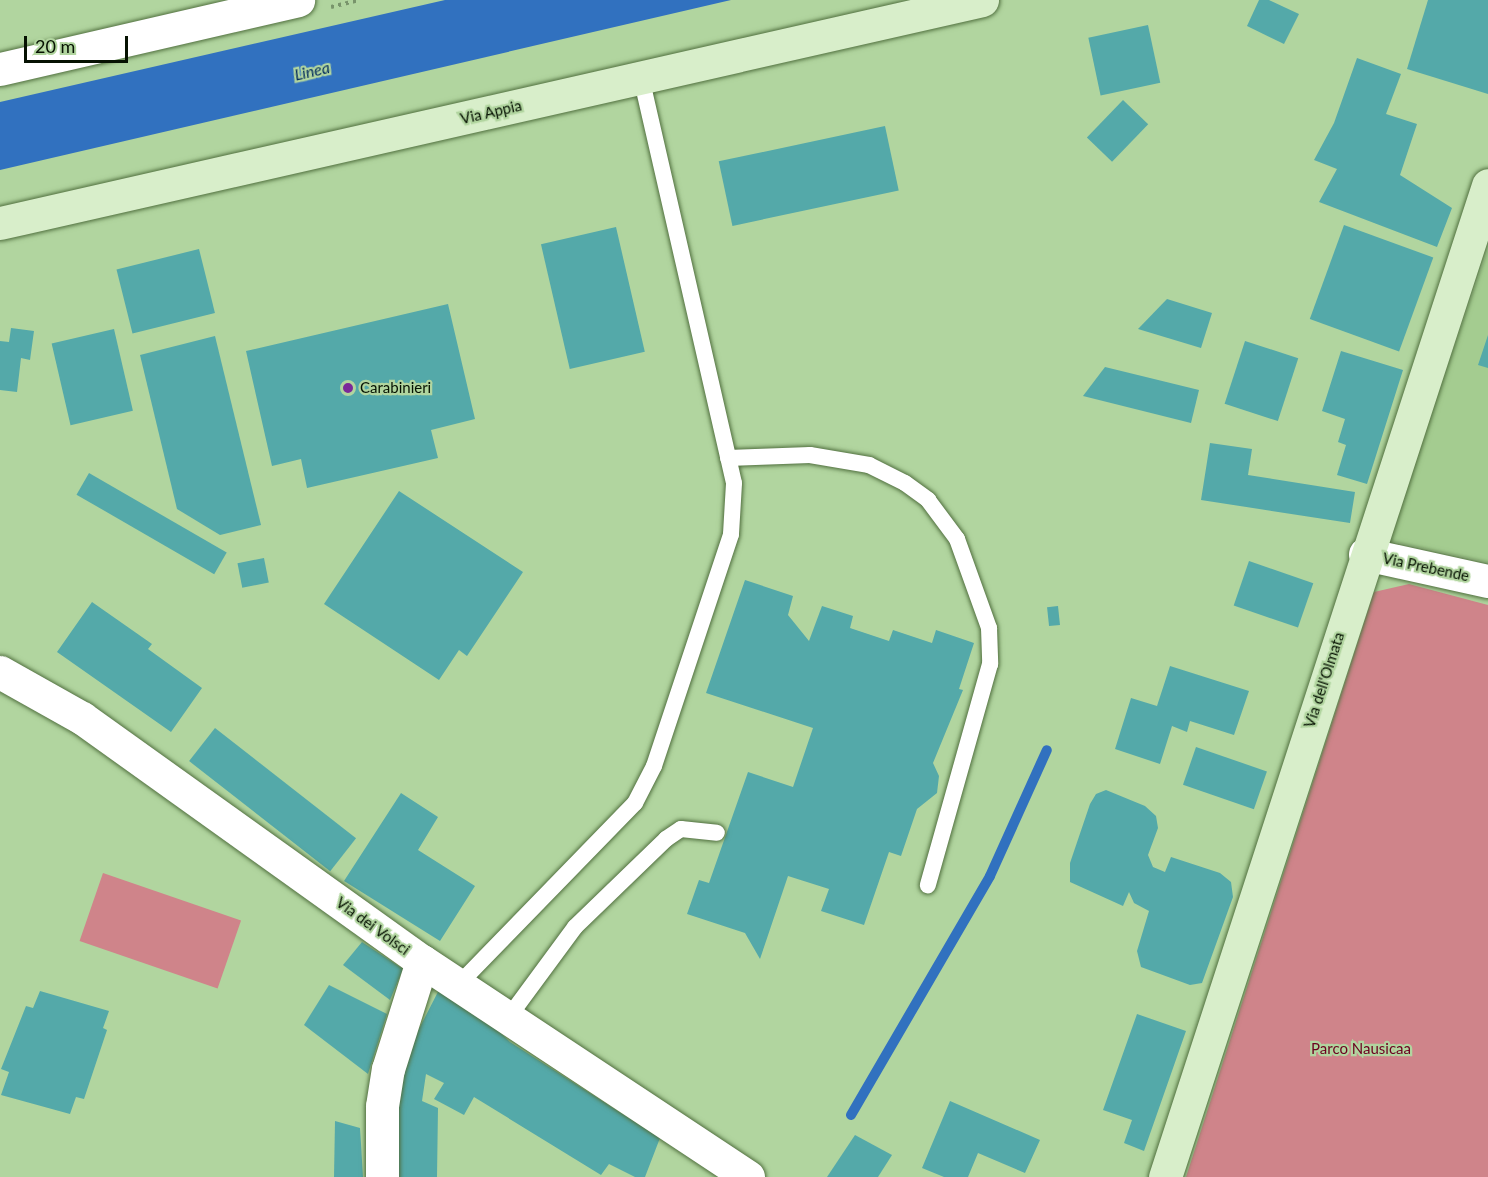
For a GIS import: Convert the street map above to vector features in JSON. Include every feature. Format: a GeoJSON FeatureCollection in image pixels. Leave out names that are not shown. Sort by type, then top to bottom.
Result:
{"type":"FeatureCollection","features":[{"type":"Feature","properties":{"kind":"street"},"geometry":{"type":"LineString","coordinates":[[0,69],[298,0]]}},
{"type":"Feature","properties":{"kind":"street","name":"Via Appia"},"geometry":{"type":"LineString","coordinates":[[0,223],[639,70],[982,0]]}},
{"type":"Feature","properties":{"kind":"street","name":"Via dell'Olmata"},"geometry":{"type":"LineString","coordinates":[[1165,1177],[1365,554],[1488,185]]}},
{"type":"Feature","properties":{"kind":"street","name":"Via Prebende"},"geometry":{"type":"LineString","coordinates":[[1365,554],[1488,581]]}},
{"type":"Feature","properties":{"kind":"street","name":"Via dei Volsci"},"geometry":{"type":"LineString","coordinates":[[0,672],[91,724],[422,961],[748,1177]]}},
{"type":"Feature","properties":{"kind":"street"},"geometry":{"type":"LineString","coordinates":[[381,1177],[382,1106],[388,1069],[422,961]]}},
{"type":"Feature","properties":{"kind":"lane"},"geometry":{"type":"LineString","coordinates":[[458,985],[624,817],[646,785],[731,534],[736,500],[728,458],[639,70]]}},
{"type":"Feature","properties":{"kind":"lane"},"geometry":{"type":"LineString","coordinates":[[728,458],[810,455],[869,465],[905,483],[928,500],[957,539],[989,628],[990,664],[928,885]]}},
{"type":"Feature","properties":{"kind":"lane"},"geometry":{"type":"LineString","coordinates":[[508,1018],[576,927],[666,839],[681,830],[717,833]]}},
{"type":"Feature","properties":{"kind":"shaded area"},"geometry":{"type":"Polygon","coordinates":[[[1488,250],[1488,562],[1387,540],[1488,250]]]}},
{"type":"Feature","properties":{"kind":"green space","name":"Parco Nausicaa"},"geometry":{"type":"Polygon","coordinates":[[[1409,584],[1488,605],[1488,1177],[1186,1177],[1374,592],[1409,584]]]}},
{"type":"Feature","properties":{"kind":"green space"},"geometry":{"type":"Polygon","coordinates":[[[103,873],[241,921],[218,989],[80,941],[103,873]]]}},
{"type":"Feature","properties":{"kind":"water","name":"Linea"},"geometry":{"type":"Polygon","coordinates":[[[445,0],[731,0],[0,170],[0,102],[445,0]]]}},
{"type":"Feature","properties":{"kind":"building"},"geometry":{"type":"Polygon","coordinates":[[[1259,0],[1269,0],[1299,14],[1284,44],[1247,26],[1259,0]]]}},
{"type":"Feature","properties":{"kind":"building"},"geometry":{"type":"Polygon","coordinates":[[[1428,0],[1488,0],[1488,94],[1407,69],[1428,0]]]}},
{"type":"Feature","properties":{"kind":"building"},"geometry":{"type":"Polygon","coordinates":[[[1148,25],[1160,83],[1101,95],[1088,38],[1148,25]]]}},
{"type":"Feature","properties":{"kind":"building"},"geometry":{"type":"Polygon","coordinates":[[[1357,58],[1401,74],[1386,114],[1417,124],[1400,175],[1452,208],[1437,247],[1319,202],[1337,169],[1314,160],[1334,123],[1357,58]]]}},
{"type":"Feature","properties":{"kind":"building"},"geometry":{"type":"Polygon","coordinates":[[[1123,100],[1148,124],[1112,162],[1087,137],[1123,100]]]}},
{"type":"Feature","properties":{"kind":"building"},"geometry":{"type":"Polygon","coordinates":[[[885,126],[899,191],[732,226],[719,161],[885,126]]]}},
{"type":"Feature","properties":{"kind":"building"},"geometry":{"type":"Polygon","coordinates":[[[1344,225],[1433,257],[1399,351],[1310,319],[1344,225]]]}},
{"type":"Feature","properties":{"kind":"building"},"geometry":{"type":"Polygon","coordinates":[[[616,227],[645,352],[570,369],[541,244],[616,227]]]}},
{"type":"Feature","properties":{"kind":"building"},"geometry":{"type":"Polygon","coordinates":[[[199,249],[215,313],[132,334],[117,270],[199,249]]]}},
{"type":"Feature","properties":{"kind":"building"},"geometry":{"type":"Polygon","coordinates":[[[1167,299],[1212,313],[1201,348],[1138,329],[1167,299]]]}},
{"type":"Feature","properties":{"kind":"building"},"geometry":{"type":"Polygon","coordinates":[[[448,304],[475,419],[431,430],[438,458],[307,488],[301,459],[272,466],[246,351],[448,304]]]}},
{"type":"Feature","properties":{"kind":"building"},"geometry":{"type":"Polygon","coordinates":[[[11,328],[34,331],[30,360],[21,358],[17,392],[0,390],[0,341],[9,342],[11,328]]]}},
{"type":"Feature","properties":{"kind":"building"},"geometry":{"type":"Polygon","coordinates":[[[114,329],[133,411],[71,425],[52,343],[114,329]]]}},
{"type":"Feature","properties":{"kind":"building"},"geometry":{"type":"Polygon","coordinates":[[[1488,335],[1488,368],[1478,365],[1488,335]]]}},
{"type":"Feature","properties":{"kind":"building"},"geometry":{"type":"Polygon","coordinates":[[[215,336],[261,525],[220,535],[177,509],[140,355],[215,336]]]}},
{"type":"Feature","properties":{"kind":"building"},"geometry":{"type":"Polygon","coordinates":[[[1245,341],[1298,358],[1278,421],[1225,404],[1245,341]]]}},
{"type":"Feature","properties":{"kind":"building"},"geometry":{"type":"Polygon","coordinates":[[[1341,351],[1403,370],[1367,484],[1337,475],[1346,445],[1338,442],[1345,419],[1322,411],[1341,351]]]}},
{"type":"Feature","properties":{"kind":"building"},"geometry":{"type":"Polygon","coordinates":[[[1105,367],[1199,390],[1191,423],[1083,396],[1105,367]]]}},
{"type":"Feature","properties":{"kind":"building"},"geometry":{"type":"Polygon","coordinates":[[[1210,443],[1252,449],[1248,475],[1355,492],[1350,523],[1201,500],[1210,443]]]}},
{"type":"Feature","properties":{"kind":"building"},"geometry":{"type":"Polygon","coordinates":[[[89,473],[227,552],[214,574],[76,495],[89,473]]]}},
{"type":"Feature","properties":{"kind":"building"},"geometry":{"type":"Polygon","coordinates":[[[399,491],[523,572],[467,656],[459,650],[439,680],[324,604],[399,491]]]}},
{"type":"Feature","properties":{"kind":"building"},"geometry":{"type":"Polygon","coordinates":[[[264,558],[269,583],[242,588],[237,563],[264,558]]]}},
{"type":"Feature","properties":{"kind":"building"},"geometry":{"type":"Polygon","coordinates":[[[1249,561],[1313,583],[1298,628],[1234,605],[1249,561]]]}},
{"type":"Feature","properties":{"kind":"building"},"geometry":{"type":"Polygon","coordinates":[[[745,580],[793,596],[788,615],[809,641],[822,606],[853,616],[850,628],[889,641],[893,630],[932,643],[936,630],[974,643],[959,689],[963,690],[933,763],[939,776],[937,793],[917,809],[901,856],[889,852],[864,925],[821,911],[829,889],[788,876],[760,959],[745,933],[687,914],[699,880],[709,883],[748,772],[793,787],[813,728],[706,693],[745,580]]]}},
{"type":"Feature","properties":{"kind":"building"},"geometry":{"type":"Polygon","coordinates":[[[92,602],[152,644],[148,649],[202,688],[171,732],[57,652],[92,602]]]}},
{"type":"Feature","properties":{"kind":"building"},"geometry":{"type":"Polygon","coordinates":[[[1058,606],[1060,625],[1049,626],[1047,607],[1058,606]]]}},
{"type":"Feature","properties":{"kind":"building"},"geometry":{"type":"Polygon","coordinates":[[[1170,666],[1249,691],[1234,735],[1190,721],[1187,732],[1172,726],[1160,764],[1115,749],[1131,698],[1157,706],[1170,666]]]}},
{"type":"Feature","properties":{"kind":"building"},"geometry":{"type":"Polygon","coordinates":[[[215,728],[356,838],[330,871],[189,761],[215,728]]]}},
{"type":"Feature","properties":{"kind":"building"},"geometry":{"type":"Polygon","coordinates":[[[1196,747],[1267,771],[1254,809],[1183,785],[1196,747]]]}},
{"type":"Feature","properties":{"kind":"building"},"geometry":{"type":"Polygon","coordinates":[[[1106,790],[1145,806],[1156,816],[1158,828],[1148,855],[1153,867],[1165,872],[1171,857],[1220,873],[1231,882],[1233,897],[1202,983],[1190,985],[1141,967],[1137,951],[1149,911],[1134,903],[1129,892],[1123,906],[1070,882],[1070,863],[1090,804],[1096,794],[1106,790]]]}},
{"type":"Feature","properties":{"kind":"building"},"geometry":{"type":"Polygon","coordinates":[[[401,793],[438,817],[418,850],[475,886],[440,941],[344,881],[401,793]]]}},
{"type":"Feature","properties":{"kind":"building"},"geometry":{"type":"Polygon","coordinates":[[[362,942],[403,969],[390,1000],[343,965],[362,942]]]}},
{"type":"Feature","properties":{"kind":"building"},"geometry":{"type":"Polygon","coordinates":[[[329,985],[387,1014],[368,1074],[304,1025],[329,985]]]}},
{"type":"Feature","properties":{"kind":"building"},"geometry":{"type":"Polygon","coordinates":[[[441,986],[478,1011],[510,1042],[660,1138],[645,1177],[635,1177],[609,1164],[601,1175],[474,1097],[464,1115],[434,1099],[444,1083],[426,1074],[422,1101],[438,1108],[437,1177],[395,1177],[391,1135],[404,1058],[441,986]]]}},
{"type":"Feature","properties":{"kind":"building"},"geometry":{"type":"Polygon","coordinates":[[[40,991],[109,1011],[103,1028],[107,1030],[84,1099],[76,1097],[70,1114],[1,1095],[9,1072],[1,1069],[26,1006],[33,1008],[40,991]]]}},
{"type":"Feature","properties":{"kind":"building"},"geometry":{"type":"Polygon","coordinates":[[[1137,1014],[1186,1031],[1144,1151],[1124,1143],[1132,1120],[1103,1110],[1137,1014]]]}},
{"type":"Feature","properties":{"kind":"building"},"geometry":{"type":"Polygon","coordinates":[[[950,1101],[1040,1140],[1025,1173],[978,1153],[968,1177],[944,1177],[922,1168],[950,1101]]]}},
{"type":"Feature","properties":{"kind":"building"},"geometry":{"type":"Polygon","coordinates":[[[335,1121],[360,1128],[363,1177],[334,1177],[335,1121]]]}},
{"type":"Feature","properties":{"kind":"building"},"geometry":{"type":"Polygon","coordinates":[[[855,1135],[892,1155],[878,1177],[827,1177],[855,1135]]]}},
{"type":"Feature","properties":{"kind":"waterway"},"geometry":{"type":"LineString","coordinates":[[851,1115],[990,876],[1047,750]]}},
{"type":"Feature","properties":{"kind":"place","name":"Carabinieri"},"geometry":{"type":"Point","coordinates":[348,388]}}]}
